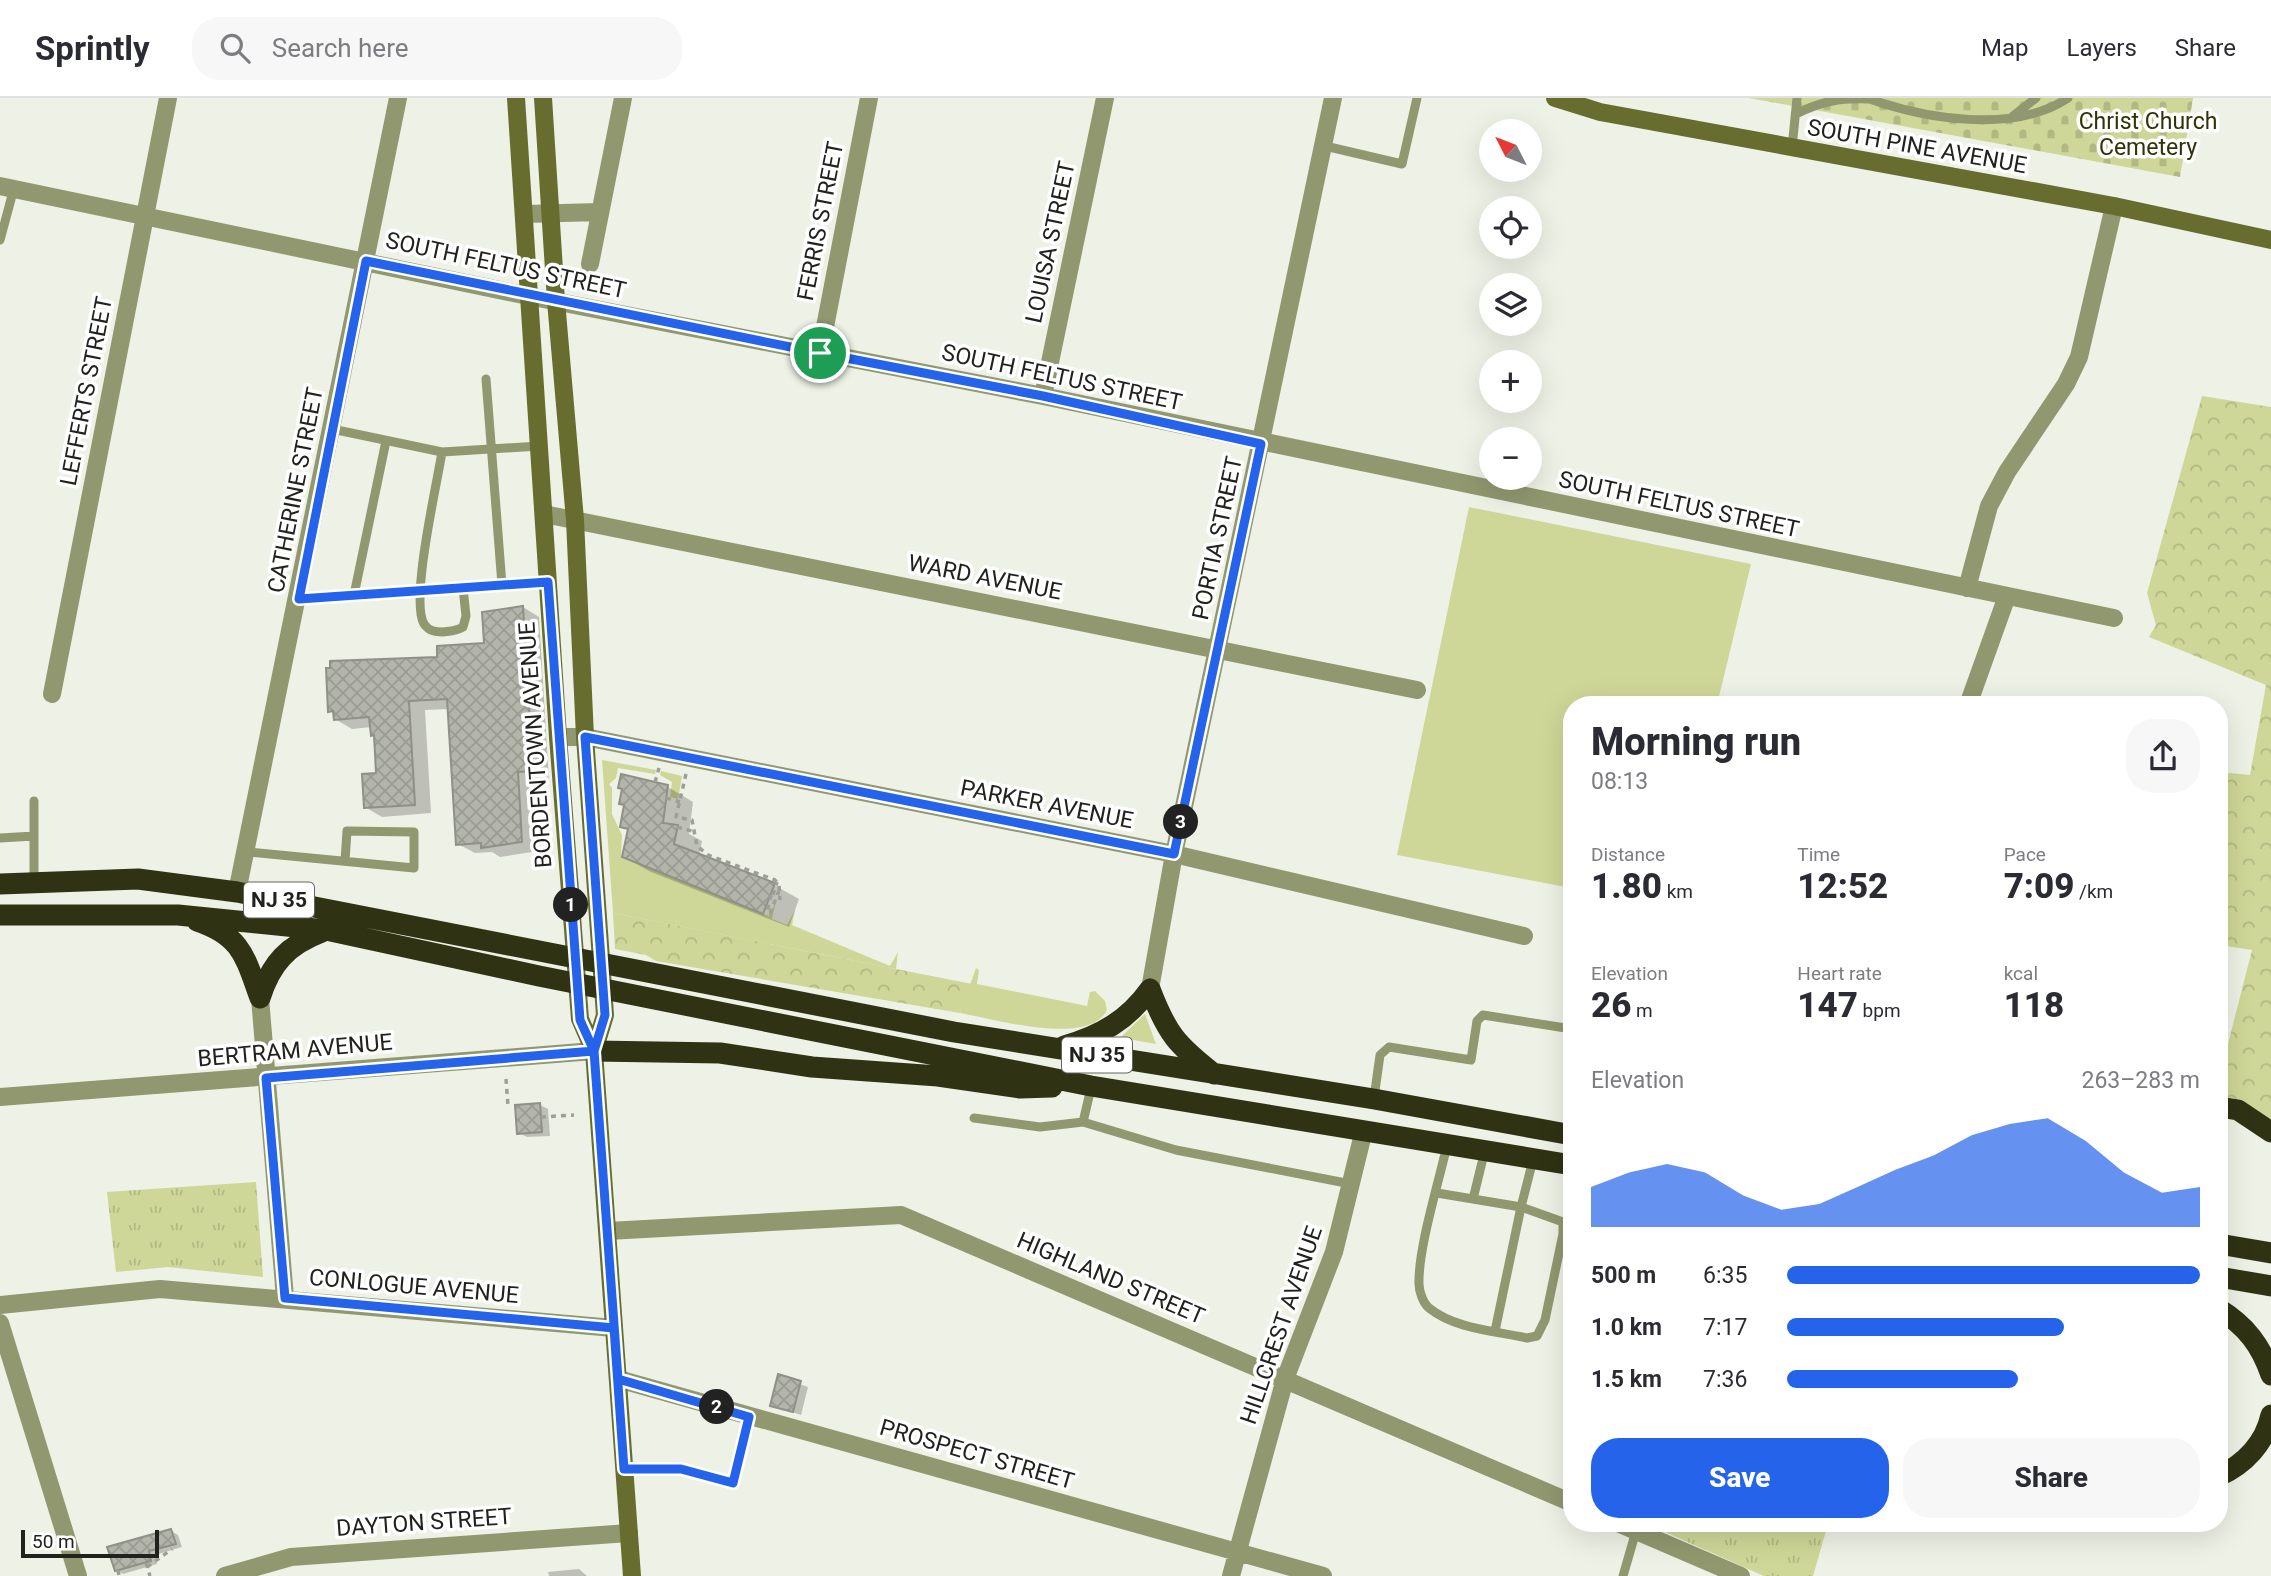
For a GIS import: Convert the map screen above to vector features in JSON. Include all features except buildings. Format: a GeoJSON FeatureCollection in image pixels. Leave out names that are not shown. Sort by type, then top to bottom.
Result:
{"type":"FeatureCollection","features":[{"type":"Feature","properties":{"kind":"highway","name":"NJ 35"},"geometry":{"type":"LineString","coordinates":[[0,884],[138,879],[237,892],[941,1029],[1374,1099],[1563,1133]]}},
{"type":"Feature","properties":{"kind":"highway","name":"NJ 35"},"geometry":{"type":"LineString","coordinates":[[0,915],[178,915],[326,930],[539,976],[1091,1086],[1563,1163]]}},
{"type":"Feature","properties":{"kind":"highway"},"geometry":{"type":"LineString","coordinates":[[178,915],[214,927],[231,937],[242,950],[260,998]]}},
{"type":"Feature","properties":{"kind":"highway"},"geometry":{"type":"LineString","coordinates":[[260,998],[266,978],[288,948],[326,930]]}},
{"type":"Feature","properties":{"kind":"highway"},"geometry":{"type":"LineString","coordinates":[[1058,1048],[1092,1038],[1116,1024],[1138,1007],[1150,989]]}},
{"type":"Feature","properties":{"kind":"highway"},"geometry":{"type":"LineString","coordinates":[[1150,989],[1163,1023],[1179,1046],[1215,1075]]}},
{"type":"Feature","properties":{"kind":"highway"},"geometry":{"type":"LineString","coordinates":[[594,1051],[720,1053],[812,1068],[939,1076],[1020,1088],[1091,1086]]}},
{"type":"Feature","properties":{"kind":"highway"},"geometry":{"type":"LineString","coordinates":[[2228,1108],[2238,1110],[2271,1132]]}},
{"type":"Feature","properties":{"kind":"highway"},"geometry":{"type":"LineString","coordinates":[[2228,1246],[2271,1253]]}},
{"type":"Feature","properties":{"kind":"highway"},"geometry":{"type":"LineString","coordinates":[[2228,1279],[2271,1286]]}},
{"type":"Feature","properties":{"kind":"highway"},"geometry":{"type":"LineString","coordinates":[[2228,1316],[2248,1330],[2265,1356],[2271,1375]]}},
{"type":"Feature","properties":{"kind":"highway"},"geometry":{"type":"LineString","coordinates":[[2228,1471],[2257,1447],[2268,1428],[2271,1415]]}},
{"type":"Feature","properties":{"kind":"street","name":"LEFFERTS STREET"},"geometry":{"type":"LineString","coordinates":[[52,694],[168,98]]}},
{"type":"Feature","properties":{"kind":"street","name":"CATHERINE STREET"},"geometry":{"type":"LineString","coordinates":[[237,892],[248,852],[398,98]]}},
{"type":"Feature","properties":{"kind":"street","name":"BORDENTOWN AVENUE"},"geometry":{"type":"LineString","coordinates":[[516,98],[558,737],[580,1020],[594,1051],[632,1576]]}},
{"type":"Feature","properties":{"kind":"street","name":"BORDENTOWN AVENUE"},"geometry":{"type":"LineString","coordinates":[[543,98],[556,301],[575,520],[585,737],[605,1015],[594,1051]]}},
{"type":"Feature","properties":{"kind":"street"},"geometry":{"type":"LineString","coordinates":[[590,264],[622,98]]}},
{"type":"Feature","properties":{"kind":"street","name":"FERRIS STREET"},"geometry":{"type":"LineString","coordinates":[[820,353],[869,98]]}},
{"type":"Feature","properties":{"kind":"street","name":"LOUISA STREET"},"geometry":{"type":"LineString","coordinates":[[1043,396],[1105,98]]}},
{"type":"Feature","properties":{"kind":"street","name":"PORTIA STREET"},"geometry":{"type":"LineString","coordinates":[[1150,989],[1174,854],[1333,98]]}},
{"type":"Feature","properties":{"kind":"street","name":"SOUTH PINE AVENUE"},"geometry":{"type":"LineString","coordinates":[[1555,98],[1600,112],[2114,206],[2271,240]]}},
{"type":"Feature","properties":{"kind":"street","name":"SOUTH FELTUS STREET"},"geometry":{"type":"LineString","coordinates":[[7,187],[528,296],[1043,396],[1261,444],[2114,618]]}},
{"type":"Feature","properties":{"kind":"street"},"geometry":{"type":"LineString","coordinates":[[1967,588],[1989,506],[2007,472],[2066,384],[2079,357],[2114,206]]}},
{"type":"Feature","properties":{"kind":"street"},"geometry":{"type":"LineString","coordinates":[[525,214],[600,212]]}},
{"type":"Feature","properties":{"kind":"street","name":"WARD AVENUE"},"geometry":{"type":"LineString","coordinates":[[544,514],[1417,690]]}},
{"type":"Feature","properties":{"kind":"street"},"geometry":{"type":"LineString","coordinates":[[1971,696],[2007,596]]}},
{"type":"Feature","properties":{"kind":"street","name":"PARKER AVENUE"},"geometry":{"type":"LineString","coordinates":[[558,737],[585,737],[1174,854],[1524,936]]}},
{"type":"Feature","properties":{"kind":"street"},"geometry":{"type":"LineString","coordinates":[[569,875],[594,881]]}},
{"type":"Feature","properties":{"kind":"street"},"geometry":{"type":"LineString","coordinates":[[260,998],[285,1298]]}},
{"type":"Feature","properties":{"kind":"street","name":"BERTRAM AVENUE"},"geometry":{"type":"LineString","coordinates":[[0,1097],[594,1051]]}},
{"type":"Feature","properties":{"kind":"street","name":"HILLCREST AVENUE"},"geometry":{"type":"LineString","coordinates":[[1231,1576],[1285,1378],[1334,1252],[1364,1129]]}},
{"type":"Feature","properties":{"kind":"street","name":"HIGHLAND STREET"},"geometry":{"type":"LineString","coordinates":[[608,1231],[901,1215],[1563,1499]]}},
{"type":"Feature","properties":{"kind":"street","name":"CONLOGUE AVENUE"},"geometry":{"type":"LineString","coordinates":[[0,1305],[160,1289],[614,1328]]}},
{"type":"Feature","properties":{"kind":"street"},"geometry":{"type":"LineString","coordinates":[[0,1323],[78,1576]]}},
{"type":"Feature","properties":{"kind":"street","name":"PROSPECT STREET"},"geometry":{"type":"LineString","coordinates":[[618,1379],[1323,1576]]}},
{"type":"Feature","properties":{"kind":"street"},"geometry":{"type":"LineString","coordinates":[[1637,1532],[1741,1576]]}},
{"type":"Feature","properties":{"kind":"street","name":"DAYTON STREET"},"geometry":{"type":"LineString","coordinates":[[225,1576],[290,1556],[629,1533]]}},
{"type":"Feature","properties":{"kind":"lane"},"geometry":{"type":"LineString","coordinates":[[1325,146],[1402,164],[1417,98]]}},
{"type":"Feature","properties":{"kind":"lane"},"geometry":{"type":"LineString","coordinates":[[1792,148],[1797,98]]}},
{"type":"Feature","properties":{"kind":"lane"},"geometry":{"type":"LineString","coordinates":[[1796,114],[1819,102],[1840,98],[1868,98],[1957,118],[2006,120],[2056,106],[2068,98]]}},
{"type":"Feature","properties":{"kind":"lane"},"geometry":{"type":"LineString","coordinates":[[2006,120],[2036,98]]}},
{"type":"Feature","properties":{"kind":"lane"},"geometry":{"type":"LineString","coordinates":[[0,240],[7,187]]}},
{"type":"Feature","properties":{"kind":"lane"},"geometry":{"type":"LineString","coordinates":[[486,379],[502,585]]}},
{"type":"Feature","properties":{"kind":"lane"},"geometry":{"type":"LineString","coordinates":[[332,429],[442,452],[539,446]]}},
{"type":"Feature","properties":{"kind":"lane"},"geometry":{"type":"LineString","coordinates":[[354,595],[386,441]]}},
{"type":"Feature","properties":{"kind":"lane"},"geometry":{"type":"LineString","coordinates":[[442,452],[419,590],[422,621],[435,632],[463,627],[466,616],[463,588]]}},
{"type":"Feature","properties":{"kind":"lane"},"geometry":{"type":"LineString","coordinates":[[299,599],[548,582]]}},
{"type":"Feature","properties":{"kind":"lane"},"geometry":{"type":"LineString","coordinates":[[34,801],[34,883]]}},
{"type":"Feature","properties":{"kind":"lane"},"geometry":{"type":"LineString","coordinates":[[248,852],[414,868],[414,832],[347,831],[345,861]]}},
{"type":"Feature","properties":{"kind":"lane"},"geometry":{"type":"LineString","coordinates":[[0,838],[34,836]]}},
{"type":"Feature","properties":{"kind":"lane"},"geometry":{"type":"LineString","coordinates":[[1374,1099],[1380,1055],[1389,1047],[1471,1060],[1477,1021],[1483,1015],[1563,1028]]}},
{"type":"Feature","properties":{"kind":"lane"},"geometry":{"type":"LineString","coordinates":[[1083,1122],[1091,1086]]}},
{"type":"Feature","properties":{"kind":"lane"},"geometry":{"type":"LineString","coordinates":[[974,1118],[1041,1128],[1083,1122],[1176,1150],[1351,1184]]}},
{"type":"Feature","properties":{"kind":"lane"},"geometry":{"type":"LineString","coordinates":[[1437,1193],[1521,1207],[1563,1222],[1545,1320],[1537,1336],[1527,1338],[1447,1318],[1427,1306],[1423,1299],[1418,1286],[1437,1193],[1448,1144]]}},
{"type":"Feature","properties":{"kind":"lane"},"geometry":{"type":"LineString","coordinates":[[1474,1199],[1485,1150]]}},
{"type":"Feature","properties":{"kind":"lane"},"geometry":{"type":"LineString","coordinates":[[1495,1331],[1534,1158]]}},
{"type":"Feature","properties":{"kind":"lane"},"geometry":{"type":"LineString","coordinates":[[624,1469],[681,1469],[733,1483],[749,1417]]}},
{"type":"Feature","properties":{"kind":"lane"},"geometry":{"type":"LineString","coordinates":[[1623,1576],[1628,1532]]}},
{"type":"Feature","properties":{"kind":"path"},"geometry":{"type":"LineString","coordinates":[[656,782],[659,768]]}},
{"type":"Feature","properties":{"kind":"path"},"geometry":{"type":"LineString","coordinates":[[686,774],[676,817],[692,820],[697,846],[708,855],[777,882]]}},
{"type":"Feature","properties":{"kind":"path"},"geometry":{"type":"LineString","coordinates":[[666,798],[680,802]]}},
{"type":"Feature","properties":{"kind":"path"},"geometry":{"type":"LineString","coordinates":[[677,827],[692,831]]}},
{"type":"Feature","properties":{"kind":"path"},"geometry":{"type":"LineString","coordinates":[[777,882],[780,900]]}},
{"type":"Feature","properties":{"kind":"path"},"geometry":{"type":"LineString","coordinates":[[777,882],[767,912],[770,913],[779,889]]}},
{"type":"Feature","properties":{"kind":"path"},"geometry":{"type":"LineString","coordinates":[[506,1079],[508,1106]]}},
{"type":"Feature","properties":{"kind":"path"},"geometry":{"type":"LineString","coordinates":[[541,1117],[574,1115]]}},
{"type":"Feature","properties":{"kind":"path"},"geometry":{"type":"LineString","coordinates":[[150,1576],[146,1565],[172,1549]]}},
{"type":"Feature","properties":{"kind":"path"},"geometry":{"type":"LineString","coordinates":[[118,1570],[119,1576]]}},
{"type":"Feature","properties":{"kind":"green space","name":"Christ Church Cemetery"},"geometry":{"type":"Polygon","coordinates":[[[1749,98],[2193,98],[2180,177],[1749,98]]]}},
{"type":"Feature","properties":{"kind":"green space"},"geometry":{"type":"Polygon","coordinates":[[[2202,396],[2271,407],[2271,1136],[2228,1114],[2228,1044],[2252,950],[2228,946],[2228,773],[2250,775],[2266,685],[2149,637],[2156,625],[2147,593],[2202,396]]]}},
{"type":"Feature","properties":{"kind":"green space"},"geometry":{"type":"Polygon","coordinates":[[[1469,507],[1751,564],[1719,696],[1563,696],[1563,886],[1397,855],[1469,507]]]}},
{"type":"Feature","properties":{"kind":"green space"},"geometry":{"type":"Polygon","coordinates":[[[602,760],[656,770],[655,774],[618,768],[616,778],[609,784],[612,788],[612,814],[622,835],[621,857],[769,916],[776,901],[772,919],[787,925],[795,910],[792,925],[890,966],[898,952],[896,969],[613,913],[602,760]]]}},
{"type":"Feature","properties":{"kind":"green space"},"geometry":{"type":"Polygon","coordinates":[[[661,771],[682,776],[678,799],[670,797],[672,782],[660,775],[661,771]]]}},
{"type":"Feature","properties":{"kind":"green space"},"geometry":{"type":"Polygon","coordinates":[[[613,913],[972,984],[960,1013],[656,961],[646,955],[615,949],[613,913]]]}},
{"type":"Feature","properties":{"kind":"green space"},"geometry":{"type":"Polygon","coordinates":[[[976,968],[979,970],[977,984],[1087,1006],[1090,992],[1095,991],[1105,1001],[1107,1010],[1097,1021],[1081,1027],[1062,1029],[1040,1028],[960,1013],[976,968]]]}},
{"type":"Feature","properties":{"kind":"green space"},"geometry":{"type":"Polygon","coordinates":[[[1145,1014],[1156,1044],[1122,1038],[1123,1035],[1145,1014]]]}},
{"type":"Feature","properties":{"kind":"green space"},"geometry":{"type":"Polygon","coordinates":[[[256,1182],[263,1277],[168,1267],[116,1272],[107,1192],[256,1182]]]}},
{"type":"Feature","properties":{"kind":"green space"},"geometry":{"type":"Polygon","coordinates":[[[1665,1532],[1826,1532],[1813,1576],[1764,1576],[1665,1532]]]}},
{"type":"Feature","properties":{"kind":"route"},"geometry":{"type":"LineString","coordinates":[[820,353],[528,296],[366,261],[299,599],[548,582],[580,1020],[594,1051],[266,1078],[285,1298],[614,1328],[624,1469],[681,1469],[733,1483],[749,1417],[618,1379],[594,1051],[605,1015],[585,737],[1174,854],[1261,444],[1043,396],[820,353]]}}]}
